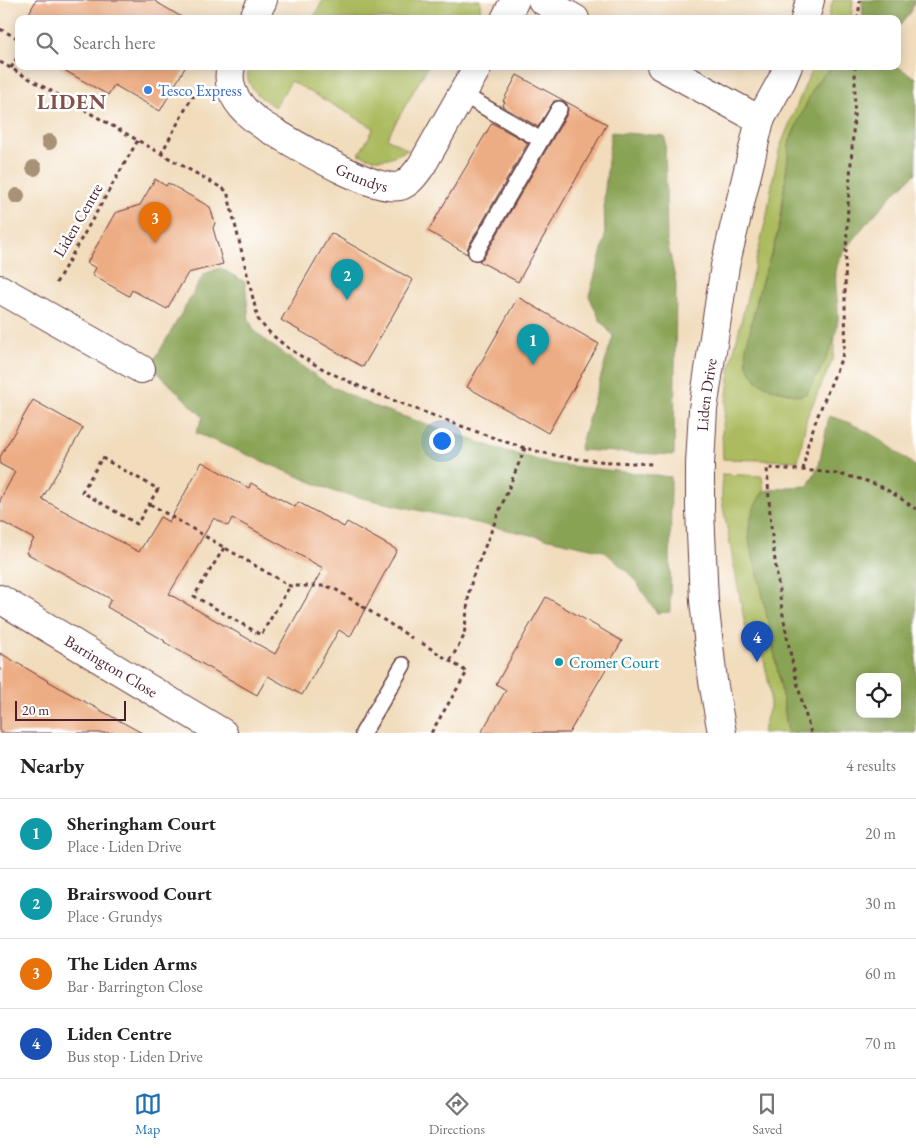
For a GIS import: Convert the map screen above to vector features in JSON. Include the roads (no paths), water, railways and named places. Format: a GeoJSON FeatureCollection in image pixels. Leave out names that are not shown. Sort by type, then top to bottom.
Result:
{"type":"FeatureCollection","features":[{"type":"Feature","properties":{"kind":"street"},"geometry":{"type":"LineString","coordinates":[[255,15],[263,0]]}},
{"type":"Feature","properties":{"kind":"street"},"geometry":{"type":"LineString","coordinates":[[507,15],[515,0]]}},
{"type":"Feature","properties":{"kind":"street"},"geometry":{"type":"LineString","coordinates":[[806,15],[810,0]]}},
{"type":"Feature","properties":{"kind":"street"},"geometry":{"type":"LineString","coordinates":[[546,1],[569,15]]}},
{"type":"Feature","properties":{"kind":"street","name":"Grundys"},"geometry":{"type":"LineString","coordinates":[[230,75],[240,105],[252,118],[264,126],[354,176],[370,182],[399,186],[412,178],[422,165],[476,70]]}},
{"type":"Feature","properties":{"kind":"street"},"geometry":{"type":"LineString","coordinates":[[668,70],[760,120]]}},
{"type":"Feature","properties":{"kind":"street","name":"Liden Drive"},"geometry":{"type":"LineString","coordinates":[[722,733],[704,601],[700,464],[704,409],[725,266],[760,120],[786,70]]}},
{"type":"Feature","properties":{"kind":"street"},"geometry":{"type":"LineString","coordinates":[[0,289],[141,369]]}},
{"type":"Feature","properties":{"kind":"street","name":"Barrington Close"},"geometry":{"type":"LineString","coordinates":[[0,599],[223,733]]}},
{"type":"Feature","properties":{"kind":"lane"},"geometry":{"type":"LineString","coordinates":[[462,94],[541,140]]}},
{"type":"Feature","properties":{"kind":"lane"},"geometry":{"type":"LineString","coordinates":[[476,252],[559,109]]}},
{"type":"Feature","properties":{"kind":"lane"},"geometry":{"type":"LineString","coordinates":[[363,733],[402,665]]}},
{"type":"Feature","properties":{"kind":"place","name":"Tesco Express"},"geometry":{"type":"Point","coordinates":[148,90]}},
{"type":"Feature","properties":{"kind":"place","name":"The Liden Arms"},"geometry":{"type":"Point","coordinates":[155,243]}},
{"type":"Feature","properties":{"kind":"place","name":"Brairswood Court"},"geometry":{"type":"Point","coordinates":[347,300]}},
{"type":"Feature","properties":{"kind":"place","name":"Sheringham Court"},"geometry":{"type":"Point","coordinates":[533,365]}},
{"type":"Feature","properties":{"kind":"place","name":"Cromer Court"},"geometry":{"type":"Point","coordinates":[559,662]}},
{"type":"Feature","properties":{"kind":"place","name":"Liden Centre"},"geometry":{"type":"Point","coordinates":[757,662]}},
{"type":"Feature","properties":{"kind":"district","name":"LIDEN"},"geometry":{"type":"Point","coordinates":[72,101]}}]}
